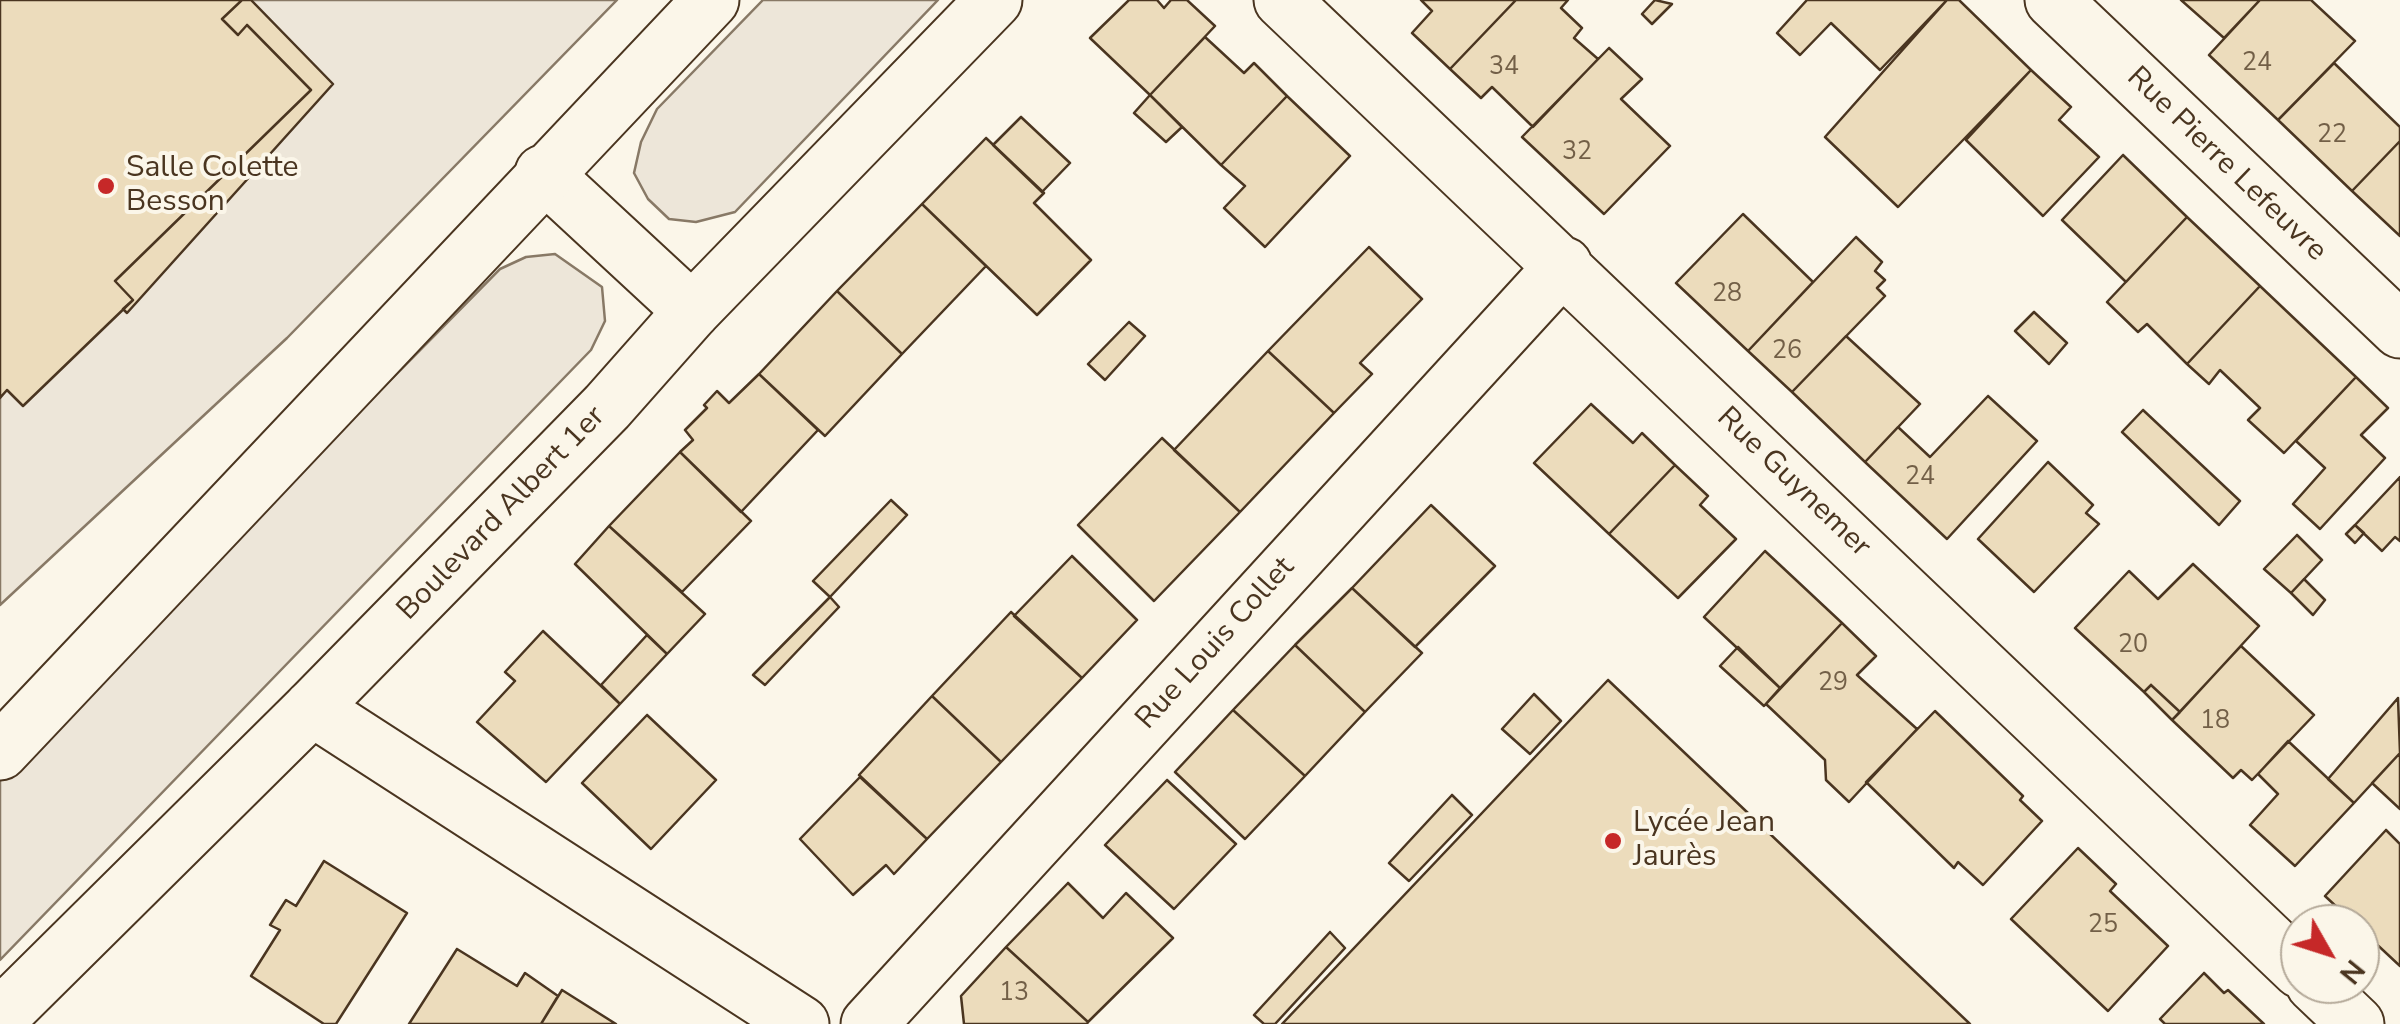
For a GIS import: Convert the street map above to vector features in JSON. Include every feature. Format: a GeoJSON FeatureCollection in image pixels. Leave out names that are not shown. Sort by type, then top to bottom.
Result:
{"type":"FeatureCollection","features":[{"type":"Feature","properties":{"kind":"street"},"geometry":{"type":"LineString","coordinates":[[0,752],[711,0]]}},
{"type":"Feature","properties":{"kind":"street","name":"Boulevard Albert 1er"},"geometry":{"type":"LineString","coordinates":[[0,1016],[312,708],[607,407],[692,311],[994,0]]}},
{"type":"Feature","properties":{"kind":"street","name":"Rue Guynemer"},"geometry":{"type":"LineString","coordinates":[[1282,0],[1564,264],[2280,951]]}},
{"type":"Feature","properties":{"kind":"street","name":"Rue Pierre Lefeuvre"},"geometry":{"type":"LineString","coordinates":[[2053,0],[2400,330]]}},
{"type":"Feature","properties":{"kind":"street"},"geometry":{"type":"LineString","coordinates":[[544,174],[692,311]]}},
{"type":"Feature","properties":{"kind":"street","name":"Rue Louis Collet"},"geometry":{"type":"LineString","coordinates":[[869,1024],[1564,264]]}},
{"type":"Feature","properties":{"kind":"street"},"geometry":{"type":"LineString","coordinates":[[312,708],[800,1024]]}},
{"type":"Feature","properties":{"kind":"street"},"geometry":{"type":"LineString","coordinates":[[2335,1004],[2356,1024]]}},
{"type":"Feature","properties":{"kind":"shaded area"},"geometry":{"type":"Polygon","coordinates":[[[0,0],[617,0],[287,338],[0,605],[0,0]]]}},
{"type":"Feature","properties":{"kind":"shaded area"},"geometry":{"type":"Polygon","coordinates":[[[763,0],[938,0],[735,212],[696,222],[669,219],[648,199],[634,173],[641,142],[657,109],[763,0]]]}},
{"type":"Feature","properties":{"kind":"shaded area"},"geometry":{"type":"Polygon","coordinates":[[[555,254],[602,287],[605,321],[591,350],[0,960],[0,776],[500,269],[526,257],[555,254]]]}},
{"type":"Feature","properties":{"kind":"building","name":"Salle Colette Besson"},"geometry":{"type":"Polygon","coordinates":[[[0,0],[242,0],[222,19],[238,35],[247,25],[311,90],[115,281],[133,300],[23,406],[7,390],[0,398],[0,0]]]}},
{"type":"Feature","properties":{"kind":"building"},"geometry":{"type":"Polygon","coordinates":[[[242,0],[251,0],[333,84],[127,313],[123,309],[133,300],[115,281],[311,90],[247,25],[238,35],[222,19],[242,0]]]}},
{"type":"Feature","properties":{"kind":"building"},"geometry":{"type":"Polygon","coordinates":[[[1129,0],[1157,0],[1164,8],[1171,0],[1187,0],[1215,26],[1150,95],[1090,38],[1129,0]]]}},
{"type":"Feature","properties":{"kind":"building"},"geometry":{"type":"Polygon","coordinates":[[[1421,0],[1516,0],[1450,69],[1412,33],[1432,11],[1421,0]]]}},
{"type":"Feature","properties":{"kind":"building"},"geometry":{"type":"Polygon","coordinates":[[[1516,0],[1568,0],[1561,8],[1582,28],[1574,38],[1598,59],[1533,127],[1492,87],[1481,98],[1450,69],[1516,0]]]}},
{"type":"Feature","properties":{"kind":"building"},"geometry":{"type":"Polygon","coordinates":[[[1655,0],[1672,4],[1652,24],[1642,14],[1655,0]]]}},
{"type":"Feature","properties":{"kind":"building"},"geometry":{"type":"Polygon","coordinates":[[[1807,0],[1947,0],[1880,70],[1831,23],[1800,55],[1777,33],[1807,0]]]}},
{"type":"Feature","properties":{"kind":"building"},"geometry":{"type":"Polygon","coordinates":[[[1947,0],[1959,0],[2031,70],[1898,207],[1825,137],[1947,0]]]}},
{"type":"Feature","properties":{"kind":"building"},"geometry":{"type":"Polygon","coordinates":[[[2181,0],[2260,0],[2224,38],[2181,0]]]}},
{"type":"Feature","properties":{"kind":"building"},"geometry":{"type":"Polygon","coordinates":[[[2260,0],[2311,0],[2355,41],[2278,120],[2209,55],[2260,0]]]}},
{"type":"Feature","properties":{"kind":"building"},"geometry":{"type":"Polygon","coordinates":[[[1205,37],[1244,73],[1254,63],[1287,96],[1221,165],[1150,95],[1205,37]]]}},
{"type":"Feature","properties":{"kind":"building"},"geometry":{"type":"Polygon","coordinates":[[[1609,48],[1642,79],[1621,99],[1670,146],[1604,214],[1522,137],[1609,48]]]}},
{"type":"Feature","properties":{"kind":"building"},"geometry":{"type":"Polygon","coordinates":[[[2334,63],[2400,127],[2400,141],[2352,191],[2278,120],[2334,63]]]}},
{"type":"Feature","properties":{"kind":"building"},"geometry":{"type":"Polygon","coordinates":[[[2031,70],[2071,107],[2059,120],[2099,157],[2043,216],[1966,140],[2031,70]]]}},
{"type":"Feature","properties":{"kind":"building"},"geometry":{"type":"Polygon","coordinates":[[[1150,95],[1182,127],[1166,142],[1134,113],[1150,95]]]}},
{"type":"Feature","properties":{"kind":"building"},"geometry":{"type":"Polygon","coordinates":[[[1287,96],[1350,156],[1265,247],[1224,208],[1245,186],[1221,165],[1287,96]]]}},
{"type":"Feature","properties":{"kind":"building"},"geometry":{"type":"Polygon","coordinates":[[[1021,117],[1070,163],[1042,192],[993,145],[1021,117]]]}},
{"type":"Feature","properties":{"kind":"building"},"geometry":{"type":"Polygon","coordinates":[[[986,138],[1044,193],[1034,203],[1091,260],[1037,315],[922,204],[986,138]]]}},
{"type":"Feature","properties":{"kind":"building"},"geometry":{"type":"Polygon","coordinates":[[[2400,141],[2400,236],[2352,191],[2400,141]]]}},
{"type":"Feature","properties":{"kind":"building"},"geometry":{"type":"Polygon","coordinates":[[[2123,155],[2187,217],[2126,282],[2062,220],[2123,155]]]}},
{"type":"Feature","properties":{"kind":"building"},"geometry":{"type":"Polygon","coordinates":[[[922,204],[986,266],[902,354],[837,291],[922,204]]]}},
{"type":"Feature","properties":{"kind":"building"},"geometry":{"type":"Polygon","coordinates":[[[1743,214],[1813,282],[1748,351],[1676,283],[1743,214]]]}},
{"type":"Feature","properties":{"kind":"building"},"geometry":{"type":"Polygon","coordinates":[[[2187,217],[2260,286],[2187,364],[2147,324],[2138,332],[2107,302],[2187,217]]]}},
{"type":"Feature","properties":{"kind":"building"},"geometry":{"type":"Polygon","coordinates":[[[1856,237],[1882,262],[1875,271],[1885,280],[1877,288],[1885,296],[1792,392],[1748,351],[1856,237]]]}},
{"type":"Feature","properties":{"kind":"building"},"geometry":{"type":"Polygon","coordinates":[[[1369,247],[1422,299],[1360,363],[1372,374],[1334,413],[1268,351],[1369,247]]]}},
{"type":"Feature","properties":{"kind":"building"},"geometry":{"type":"Polygon","coordinates":[[[2260,286],[2356,377],[2284,453],[2248,420],[2260,408],[2220,370],[2209,384],[2187,364],[2260,286]]]}},
{"type":"Feature","properties":{"kind":"building"},"geometry":{"type":"Polygon","coordinates":[[[837,291],[902,354],[825,436],[759,374],[837,291]]]}},
{"type":"Feature","properties":{"kind":"building"},"geometry":{"type":"Polygon","coordinates":[[[2034,312],[2067,343],[2049,364],[2015,331],[2034,312]]]}},
{"type":"Feature","properties":{"kind":"building"},"geometry":{"type":"Polygon","coordinates":[[[1129,322],[1145,336],[1105,380],[1088,364],[1129,322]]]}},
{"type":"Feature","properties":{"kind":"building"},"geometry":{"type":"Polygon","coordinates":[[[1846,336],[1920,404],[1865,462],[1792,392],[1846,336]]]}},
{"type":"Feature","properties":{"kind":"building"},"geometry":{"type":"Polygon","coordinates":[[[1268,351],[1334,413],[1240,512],[1174,450],[1268,351]]]}},
{"type":"Feature","properties":{"kind":"building"},"geometry":{"type":"Polygon","coordinates":[[[759,374],[818,430],[741,512],[680,452],[693,440],[685,430],[707,408],[704,405],[717,391],[729,403],[759,374]]]}},
{"type":"Feature","properties":{"kind":"building"},"geometry":{"type":"Polygon","coordinates":[[[2356,377],[2388,408],[2361,435],[2385,458],[2320,529],[2293,504],[2325,468],[2296,441],[2356,377]]]}},
{"type":"Feature","properties":{"kind":"building"},"geometry":{"type":"Polygon","coordinates":[[[1988,396],[2037,441],[1947,539],[1865,462],[1898,427],[1930,457],[1988,396]]]}},
{"type":"Feature","properties":{"kind":"building"},"geometry":{"type":"Polygon","coordinates":[[[1591,404],[1633,443],[1642,433],[1675,465],[1609,534],[1534,463],[1591,404]]]}},
{"type":"Feature","properties":{"kind":"building"},"geometry":{"type":"Polygon","coordinates":[[[2143,410],[2240,501],[2219,525],[2122,432],[2143,410]]]}},
{"type":"Feature","properties":{"kind":"building"},"geometry":{"type":"Polygon","coordinates":[[[1162,438],[1240,512],[1154,601],[1078,525],[1162,438]]]}},
{"type":"Feature","properties":{"kind":"building"},"geometry":{"type":"Polygon","coordinates":[[[680,452],[751,521],[682,592],[609,526],[680,452]]]}},
{"type":"Feature","properties":{"kind":"building"},"geometry":{"type":"Polygon","coordinates":[[[2048,462],[2093,505],[2086,513],[2099,524],[2034,592],[1978,539],[2048,462]]]}},
{"type":"Feature","properties":{"kind":"building"},"geometry":{"type":"Polygon","coordinates":[[[1675,465],[1708,496],[1700,505],[1736,539],[1678,598],[1609,534],[1675,465]]]}},
{"type":"Feature","properties":{"kind":"building"},"geometry":{"type":"Polygon","coordinates":[[[2400,477],[2400,541],[2395,537],[2382,551],[2355,525],[2400,477]]]}},
{"type":"Feature","properties":{"kind":"building"},"geometry":{"type":"Polygon","coordinates":[[[891,500],[907,515],[830,597],[813,581],[891,500]]]}},
{"type":"Feature","properties":{"kind":"building"},"geometry":{"type":"Polygon","coordinates":[[[1431,505],[1495,566],[1415,647],[1352,588],[1431,505]]]}},
{"type":"Feature","properties":{"kind":"building"},"geometry":{"type":"Polygon","coordinates":[[[2355,525],[2364,533],[2355,543],[2346,534],[2355,525]]]}},
{"type":"Feature","properties":{"kind":"building"},"geometry":{"type":"Polygon","coordinates":[[[609,526],[705,614],[667,654],[575,564],[609,526]]]}},
{"type":"Feature","properties":{"kind":"building"},"geometry":{"type":"Polygon","coordinates":[[[2297,535],[2322,560],[2291,593],[2264,569],[2297,535]]]}},
{"type":"Feature","properties":{"kind":"building"},"geometry":{"type":"Polygon","coordinates":[[[1765,551],[1842,623],[1780,688],[1704,617],[1765,551]]]}},
{"type":"Feature","properties":{"kind":"building"},"geometry":{"type":"Polygon","coordinates":[[[1072,556],[1137,620],[1082,678],[1014,616],[1072,556]]]}},
{"type":"Feature","properties":{"kind":"building"},"geometry":{"type":"Polygon","coordinates":[[[2193,564],[2259,626],[2180,712],[2151,685],[2144,692],[2075,628],[2129,571],[2158,599],[2193,564]]]}},
{"type":"Feature","properties":{"kind":"building"},"geometry":{"type":"Polygon","coordinates":[[[2304,579],[2325,600],[2313,615],[2291,593],[2304,579]]]}},
{"type":"Feature","properties":{"kind":"building"},"geometry":{"type":"Polygon","coordinates":[[[1352,588],[1422,653],[1365,712],[1295,645],[1352,588]]]}},
{"type":"Feature","properties":{"kind":"building"},"geometry":{"type":"Polygon","coordinates":[[[830,597],[839,607],[765,685],[753,675],[830,597]]]}},
{"type":"Feature","properties":{"kind":"building"},"geometry":{"type":"Polygon","coordinates":[[[1011,612],[1082,678],[1001,762],[932,696],[1011,612]]]}},
{"type":"Feature","properties":{"kind":"building"},"geometry":{"type":"Polygon","coordinates":[[[1842,623],[1876,656],[1857,675],[1917,729],[1849,802],[1826,780],[1825,760],[1766,704],[1842,623]]]}},
{"type":"Feature","properties":{"kind":"building"},"geometry":{"type":"Polygon","coordinates":[[[543,631],[620,704],[546,782],[477,722],[515,681],[505,672],[543,631]]]}},
{"type":"Feature","properties":{"kind":"building"},"geometry":{"type":"Polygon","coordinates":[[[647,635],[667,654],[620,704],[601,685],[647,635]]]}},
{"type":"Feature","properties":{"kind":"building"},"geometry":{"type":"Polygon","coordinates":[[[1295,645],[1365,712],[1305,776],[1233,710],[1295,645]]]}},
{"type":"Feature","properties":{"kind":"building"},"geometry":{"type":"Polygon","coordinates":[[[2241,646],[2314,715],[2252,780],[2241,770],[2233,778],[2172,720],[2241,646]]]}},
{"type":"Feature","properties":{"kind":"building"},"geometry":{"type":"Polygon","coordinates":[[[1738,647],[1780,688],[1764,706],[1720,666],[1738,647]]]}},
{"type":"Feature","properties":{"kind":"building","name":"Lycée Jean Jaurès"},"geometry":{"type":"Polygon","coordinates":[[[1608,680],[1970,1024],[1282,1024],[1608,680]]]}},
{"type":"Feature","properties":{"kind":"building"},"geometry":{"type":"Polygon","coordinates":[[[2151,685],[2180,712],[2172,720],[2144,692],[2151,685]]]}},
{"type":"Feature","properties":{"kind":"building"},"geometry":{"type":"Polygon","coordinates":[[[1534,694],[1561,721],[1530,754],[1502,729],[1534,694]]]}},
{"type":"Feature","properties":{"kind":"building"},"geometry":{"type":"Polygon","coordinates":[[[932,696],[1001,762],[927,839],[859,775],[932,696]]]}},
{"type":"Feature","properties":{"kind":"building"},"geometry":{"type":"Polygon","coordinates":[[[2398,698],[2400,753],[2354,803],[2328,779],[2398,698]]]}},
{"type":"Feature","properties":{"kind":"building"},"geometry":{"type":"Polygon","coordinates":[[[1233,710],[1305,776],[1245,839],[1175,772],[1233,710]]]}},
{"type":"Feature","properties":{"kind":"building"},"geometry":{"type":"Polygon","coordinates":[[[1935,711],[2023,796],[2020,800],[2042,821],[1983,885],[1958,862],[1954,868],[1866,782],[1935,711]]]}},
{"type":"Feature","properties":{"kind":"building"},"geometry":{"type":"Polygon","coordinates":[[[647,715],[716,780],[651,849],[582,783],[647,715]]]}},
{"type":"Feature","properties":{"kind":"building"},"geometry":{"type":"Polygon","coordinates":[[[2288,741],[2354,803],[2295,866],[2250,825],[2278,794],[2258,774],[2288,741]]]}},
{"type":"Feature","properties":{"kind":"building"},"geometry":{"type":"Polygon","coordinates":[[[2400,753],[2400,809],[2372,783],[2400,753]]]}},
{"type":"Feature","properties":{"kind":"building"},"geometry":{"type":"Polygon","coordinates":[[[860,777],[927,839],[894,874],[886,865],[853,895],[800,839],[860,777]]]}},
{"type":"Feature","properties":{"kind":"building"},"geometry":{"type":"Polygon","coordinates":[[[1167,780],[1236,844],[1174,909],[1105,845],[1167,780]]]}},
{"type":"Feature","properties":{"kind":"building"},"geometry":{"type":"Polygon","coordinates":[[[1452,795],[1472,815],[1409,881],[1389,863],[1452,795]]]}},
{"type":"Feature","properties":{"kind":"building"},"geometry":{"type":"Polygon","coordinates":[[[2386,830],[2400,844],[2400,966],[2380,947],[2380,904],[2334,904],[2325,896],[2386,830]]]}},
{"type":"Feature","properties":{"kind":"building"},"geometry":{"type":"Polygon","coordinates":[[[2078,848],[2116,884],[2110,891],[2168,946],[2108,1011],[2011,919],[2078,848]]]}},
{"type":"Feature","properties":{"kind":"building"},"geometry":{"type":"Polygon","coordinates":[[[324,861],[407,913],[336,1024],[324,1024],[251,976],[280,930],[270,925],[286,900],[296,906],[324,861]]]}},
{"type":"Feature","properties":{"kind":"building"},"geometry":{"type":"Polygon","coordinates":[[[1068,883],[1103,918],[1126,893],[1173,938],[1088,1022],[1006,947],[1068,883]]]}},
{"type":"Feature","properties":{"kind":"building"},"geometry":{"type":"Polygon","coordinates":[[[1330,932],[1345,948],[1275,1024],[1264,1024],[1254,1015],[1330,932]]]}},
{"type":"Feature","properties":{"kind":"building"},"geometry":{"type":"Polygon","coordinates":[[[1006,947],[1087,1024],[964,1024],[961,996],[1006,947]]]}},
{"type":"Feature","properties":{"kind":"building"},"geometry":{"type":"Polygon","coordinates":[[[457,949],[517,986],[525,973],[558,996],[541,1024],[409,1024],[457,949]]]}},
{"type":"Feature","properties":{"kind":"building"},"geometry":{"type":"Polygon","coordinates":[[[2204,973],[2264,1024],[2165,1024],[2160,1019],[2204,973]]]}},
{"type":"Feature","properties":{"kind":"building"},"geometry":{"type":"Polygon","coordinates":[[[562,990],[616,1024],[541,1024],[562,990]]]}},
{"type":"Feature","properties":{"kind":"place","name":"Salle Colette Besson"},"geometry":{"type":"Point","coordinates":[106,186]}},
{"type":"Feature","properties":{"kind":"place","name":"Lycée Jean Jaurès"},"geometry":{"type":"Point","coordinates":[1613,841]}}]}
